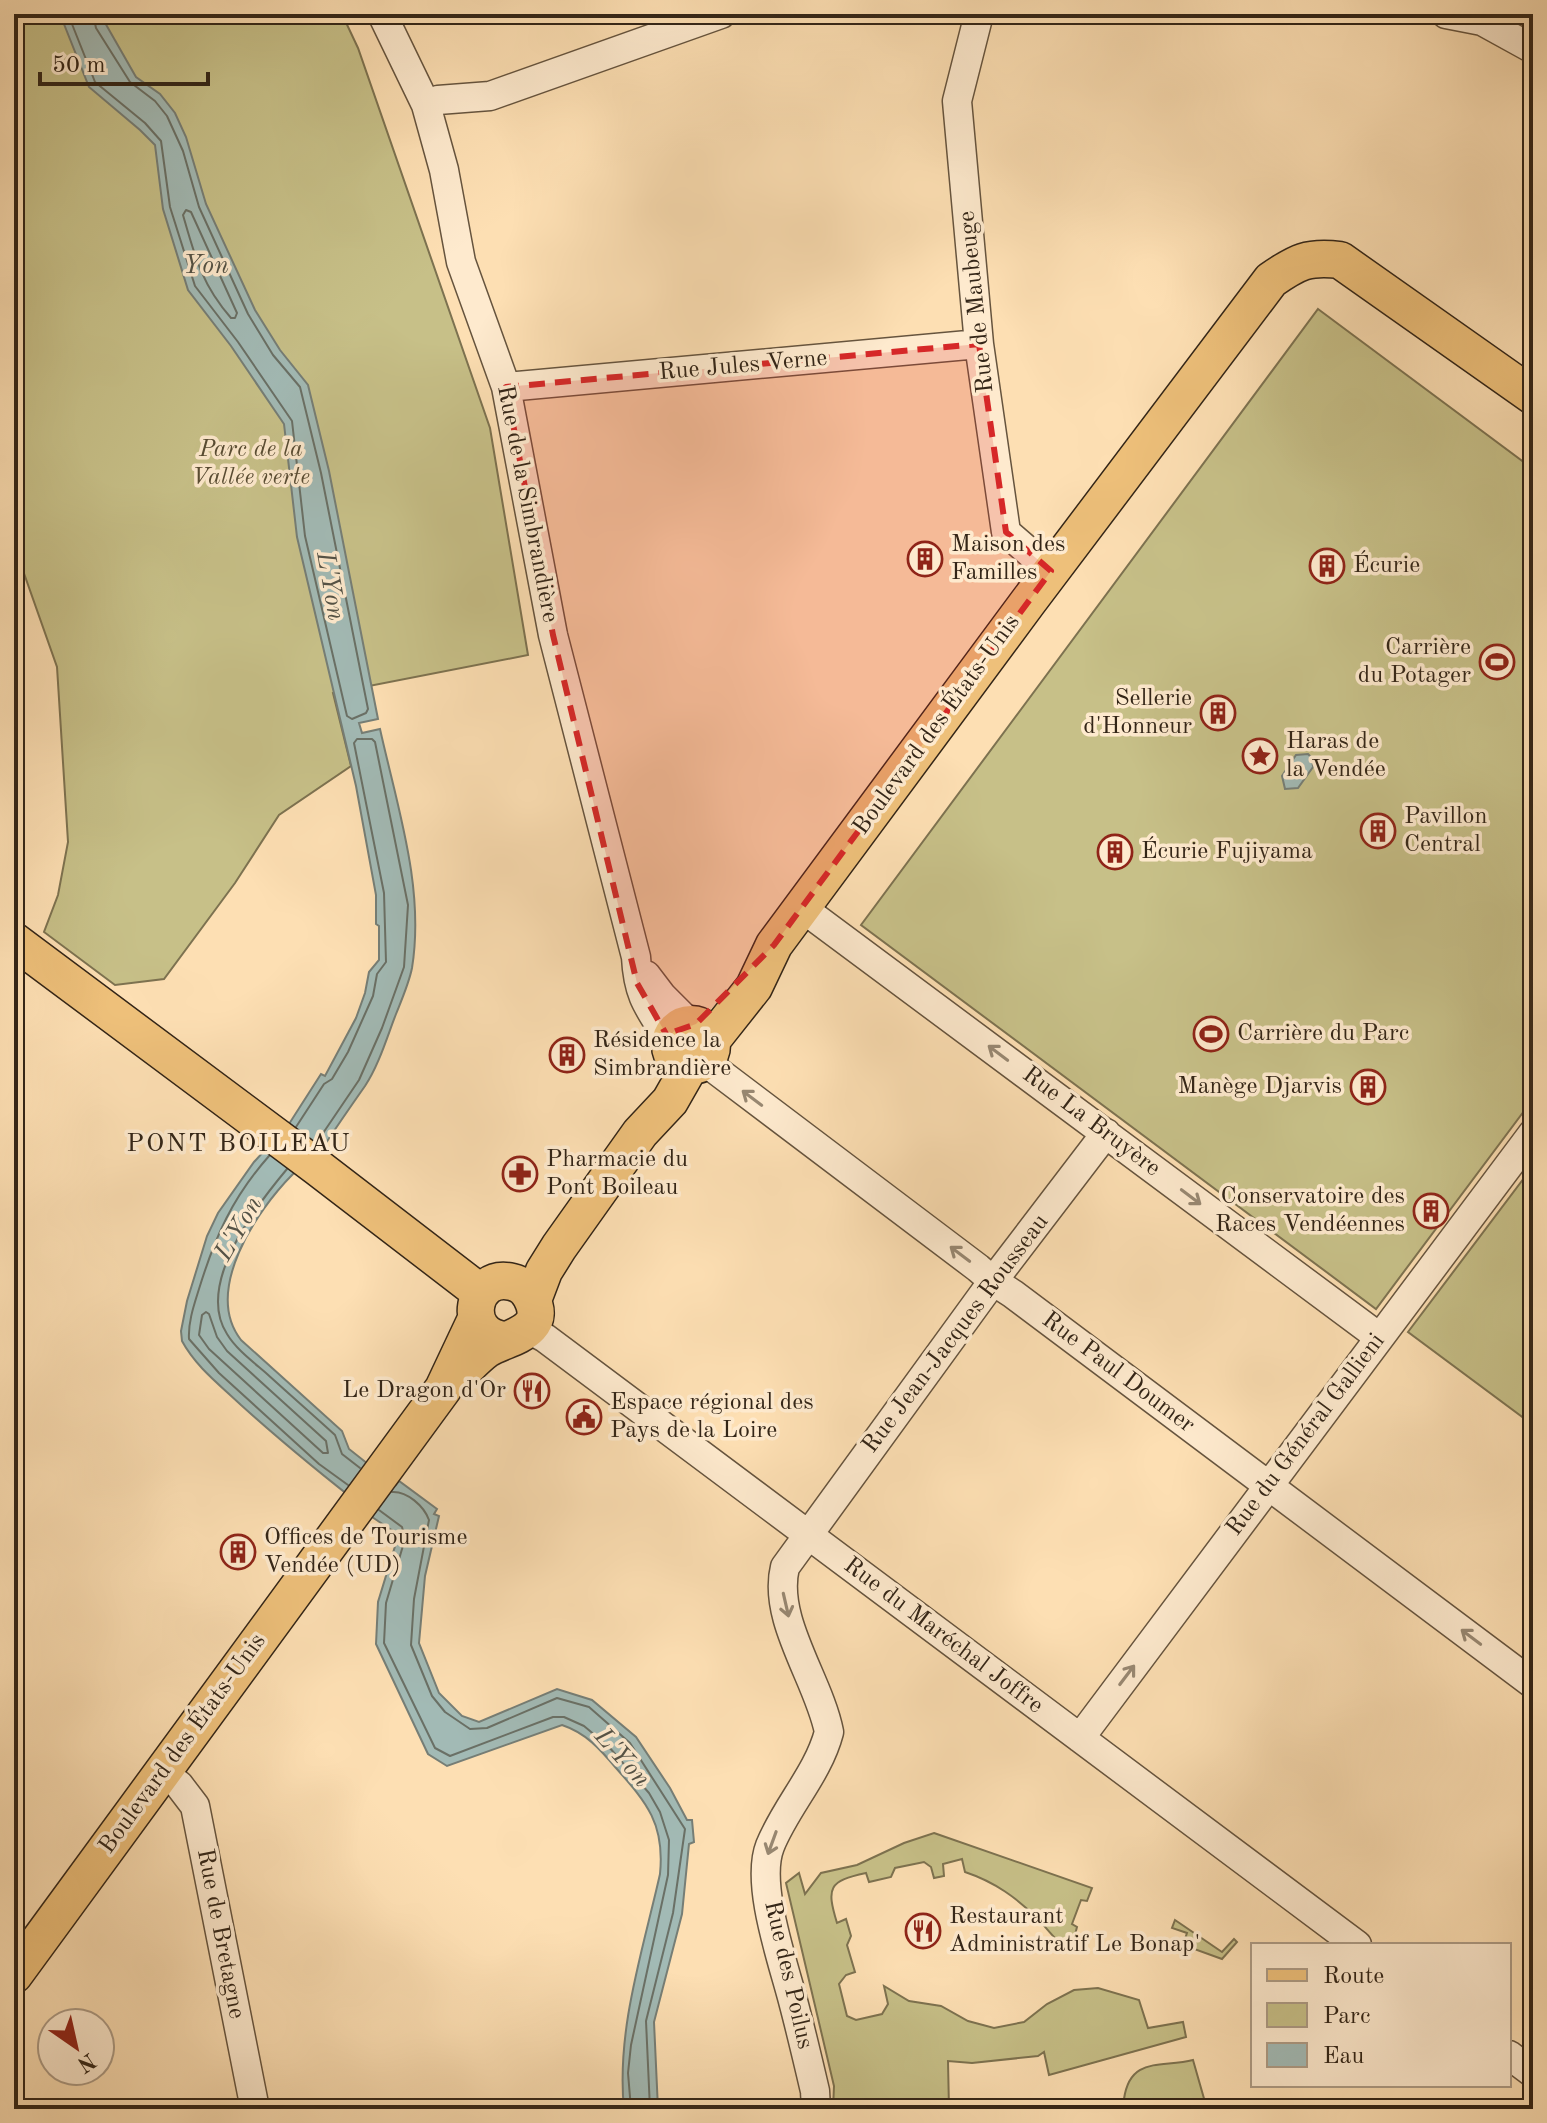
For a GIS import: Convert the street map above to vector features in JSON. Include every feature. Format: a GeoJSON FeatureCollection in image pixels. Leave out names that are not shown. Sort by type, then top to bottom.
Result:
{"type":"FeatureCollection","features":[{"type":"Feature","properties":{"kind":"main road","name":"Boulevard des États-Unis"},"geometry":{"type":"LineString","coordinates":[[14,1975],[443,1389],[486,1350],[504,1310],[544,1271],[640,1133],[652,1097],[690,1044],[754,987],[774,945],[1271,280],[1296,263],[1318,257],[1340,260],[1527,395]]}},
{"type":"Feature","properties":{"kind":"main road"},"geometry":{"type":"LineString","coordinates":[[14,941],[504,1310]]}},
{"type":"Feature","properties":{"kind":"street","name":"Rue de la Simbrandière"},"geometry":{"type":"LineString","coordinates":[[382,14],[426,105],[444,170],[461,262],[506,387],[553,635],[636,957],[690,1044]]}},
{"type":"Feature","properties":{"kind":"street"},"geometry":{"type":"LineString","coordinates":[[426,105],[438,100],[490,96],[643,27],[721,14]]}},
{"type":"Feature","properties":{"kind":"street","name":"Rue de Maubeuge"},"geometry":{"type":"LineString","coordinates":[[979,14],[957,101],[979,344],[1006,532],[1051,571]]}},
{"type":"Feature","properties":{"kind":"street"},"geometry":{"type":"LineString","coordinates":[[1446,14],[1482,21],[1533,49]]}},
{"type":"Feature","properties":{"kind":"street","name":"Rue Jules Verne"},"geometry":{"type":"LineString","coordinates":[[506,387],[979,344]]}},
{"type":"Feature","properties":{"kind":"street","name":"Rue La Bruyère"},"geometry":{"type":"LineString","coordinates":[[802,908],[1379,1337]]}},
{"type":"Feature","properties":{"kind":"street","name":"Rue Paul Doumer"},"geometry":{"type":"LineString","coordinates":[[690,1044],[993,1281],[1533,1684]]}},
{"type":"Feature","properties":{"kind":"street","name":"Rue Jean-Jacques Rousseau"},"geometry":{"type":"LineString","coordinates":[[807,1535],[1106,1133]]}},
{"type":"Feature","properties":{"kind":"street","name":"Rue du Général Gallieni"},"geometry":{"type":"LineString","coordinates":[[1080,1738],[1533,1133]]}},
{"type":"Feature","properties":{"kind":"street","name":"Rue du Maréchal Joffre"},"geometry":{"type":"LineString","coordinates":[[504,1310],[1354,1943]]}},
{"type":"Feature","properties":{"kind":"street","name":"Rue des Poilus"},"geometry":{"type":"LineString","coordinates":[[807,1535],[785,1567],[781,1582],[785,1607],[829,1732],[814,1770],[781,1822],[769,1849],[767,1864],[772,1924],[815,2091],[816,2109]]}},
{"type":"Feature","properties":{"kind":"street","name":"Rue de Bretagne"},"geometry":{"type":"LineString","coordinates":[[163,1772],[179,1785],[195,1806],[255,2109]]}},
{"type":"Feature","properties":{"kind":"street"},"geometry":{"type":"LineString","coordinates":[[1511,2056],[1533,2073]]}},
{"type":"Feature","properties":{"kind":"highlighted area"},"geometry":{"type":"Polygon","coordinates":[[[979,344],[1006,532],[1051,571],[774,945],[696,1024],[673,1032],[670,1041],[637,983],[553,635],[506,387],[979,344]]]}},
{"type":"Feature","properties":{"kind":"green space","name":"Parc de la Vallée verte"},"geometry":{"type":"Polygon","coordinates":[[[14,14],[342,14],[358,48],[490,428],[528,655],[333,693],[351,766],[279,815],[235,883],[164,979],[115,985],[44,932],[58,895],[68,842],[57,667],[14,545],[14,14]]]}},
{"type":"Feature","properties":{"kind":"green space","name":"Haras de la Vendée"},"geometry":{"type":"Polygon","coordinates":[[[1318,309],[1533,469],[1533,1099],[1376,1309],[861,925],[1318,309]]]}},
{"type":"Feature","properties":{"kind":"green space"},"geometry":{"type":"Polygon","coordinates":[[[1533,1166],[1533,1425],[1408,1332],[1533,1166]]]}},
{"type":"Feature","properties":{"kind":"green space"},"geometry":{"type":"Polygon","coordinates":[[[934,1833],[1092,1888],[1087,1901],[1081,1900],[1072,1924],[1077,1927],[1071,1950],[1014,1898],[965,1872],[962,1859],[943,1864],[944,1876],[934,1878],[931,1867],[924,1862],[895,1868],[891,1877],[869,1882],[866,1873],[854,1876],[838,1883],[832,1893],[837,1923],[846,1919],[851,1936],[847,1945],[855,1972],[846,1975],[839,1984],[847,2016],[856,2020],[882,2014],[888,2004],[884,1986],[909,2001],[941,2006],[968,2021],[994,2028],[1024,2022],[1047,2004],[1074,1990],[1098,1988],[1139,2000],[1148,2028],[1183,2022],[1186,2037],[1049,2075],[1044,2052],[1038,2056],[972,2063],[948,2061],[949,2109],[833,2109],[834,2086],[786,1883],[799,1873],[805,1894],[821,1873],[857,1865],[934,1833]]]}},
{"type":"Feature","properties":{"kind":"green space"},"geometry":{"type":"Polygon","coordinates":[[[1175,1920],[1222,1952],[1234,1939],[1237,1942],[1222,1959],[1183,1945],[1187,1933],[1172,1928],[1175,1920]]]}},
{"type":"Feature","properties":{"kind":"green space"},"geometry":{"type":"Polygon","coordinates":[[[1193,2060],[1207,2109],[1133,2109],[1124,2099],[1127,2085],[1140,2070],[1193,2060]]]}},
{"type":"Feature","properties":{"kind":"water"},"geometry":{"type":"Polygon","coordinates":[[[60,14],[100,14],[136,77],[160,94],[175,113],[186,137],[206,204],[255,310],[280,350],[308,385],[329,471],[378,719],[359,723],[362,733],[380,729],[412,878],[415,938],[412,968],[379,1060],[324,1146],[293,1174],[250,1230],[231,1276],[228,1299],[231,1320],[241,1340],[342,1431],[349,1449],[392,1483],[396,1485],[399,1481],[437,1509],[434,1514],[439,1516],[425,1576],[419,1643],[439,1693],[462,1716],[479,1722],[557,1689],[592,1700],[636,1737],[687,1820],[692,1820],[694,1842],[689,1844],[682,1914],[654,2022],[658,2109],[624,2109],[623,2079],[627,2020],[660,1874],[660,1841],[652,1815],[598,1748],[578,1732],[562,1725],[447,1766],[428,1754],[376,1644],[378,1602],[396,1543],[396,1533],[372,1517],[241,1405],[201,1367],[182,1341],[187,1301],[207,1236],[218,1213],[254,1162],[289,1124],[321,1074],[325,1076],[356,1018],[369,972],[379,960],[379,926],[376,924],[376,895],[356,786],[297,537],[284,424],[188,290],[163,209],[155,145],[89,87],[60,14]]]}},
{"type":"Feature","properties":{"kind":"water"},"geometry":{"type":"Polygon","coordinates":[[[1308,754],[1313,767],[1298,788],[1285,789],[1282,776],[1296,755],[1308,754]]]}},
{"type":"Feature","properties":{"kind":"place","name":"Maison des Familles"},"geometry":{"type":"Point","coordinates":[925,559]}},
{"type":"Feature","properties":{"kind":"place","name":"Écurie"},"geometry":{"type":"Point","coordinates":[1327,566]}},
{"type":"Feature","properties":{"kind":"place","name":"Carrière du Potager"},"geometry":{"type":"Point","coordinates":[1497,662]}},
{"type":"Feature","properties":{"kind":"place","name":"Sellerie d'Honneur"},"geometry":{"type":"Point","coordinates":[1218,713]}},
{"type":"Feature","properties":{"kind":"place","name":"Haras de la Vendée"},"geometry":{"type":"Point","coordinates":[1260,756]}},
{"type":"Feature","properties":{"kind":"place","name":"Pavillon Central"},"geometry":{"type":"Point","coordinates":[1378,831]}},
{"type":"Feature","properties":{"kind":"place","name":"Écurie Fujiyama"},"geometry":{"type":"Point","coordinates":[1115,852]}},
{"type":"Feature","properties":{"kind":"place","name":"Carrière du Parc"},"geometry":{"type":"Point","coordinates":[1211,1034]}},
{"type":"Feature","properties":{"kind":"place","name":"Résidence la Simbrandière"},"geometry":{"type":"Point","coordinates":[567,1055]}},
{"type":"Feature","properties":{"kind":"place","name":"Manège Djarvis"},"geometry":{"type":"Point","coordinates":[1368,1087]}},
{"type":"Feature","properties":{"kind":"place","name":"Pharmacie du Pont Boileau"},"geometry":{"type":"Point","coordinates":[520,1174]}},
{"type":"Feature","properties":{"kind":"place","name":"Conservatoire des Races Vendéennes"},"geometry":{"type":"Point","coordinates":[1431,1211]}},
{"type":"Feature","properties":{"kind":"place","name":"Le Dragon d'Or"},"geometry":{"type":"Point","coordinates":[532,1391]}},
{"type":"Feature","properties":{"kind":"place","name":"Espace régional des Pays de la Loire"},"geometry":{"type":"Point","coordinates":[584,1417]}},
{"type":"Feature","properties":{"kind":"place","name":"Offices de Tourisme Vendée (UD)"},"geometry":{"type":"Point","coordinates":[238,1552]}},
{"type":"Feature","properties":{"kind":"place","name":"Restaurant Administratif Le Bonap'"},"geometry":{"type":"Point","coordinates":[923,1931]}},
{"type":"Feature","properties":{"kind":"district","name":"PONT BOILEAU"},"geometry":{"type":"Point","coordinates":[239,1144]}},
{"type":"Feature","properties":{"kind":"water label","name":"Yon"},"geometry":{"type":"Point","coordinates":[206,266]}},
{"type":"Feature","properties":{"kind":"water label","name":"L'Yon"},"geometry":{"type":"Point","coordinates":[330,586]}},
{"type":"Feature","properties":{"kind":"water label","name":"L'Yon"},"geometry":{"type":"Point","coordinates":[239,1229]}},
{"type":"Feature","properties":{"kind":"water label","name":"L'Yon"},"geometry":{"type":"Point","coordinates":[622,1758]}}]}
